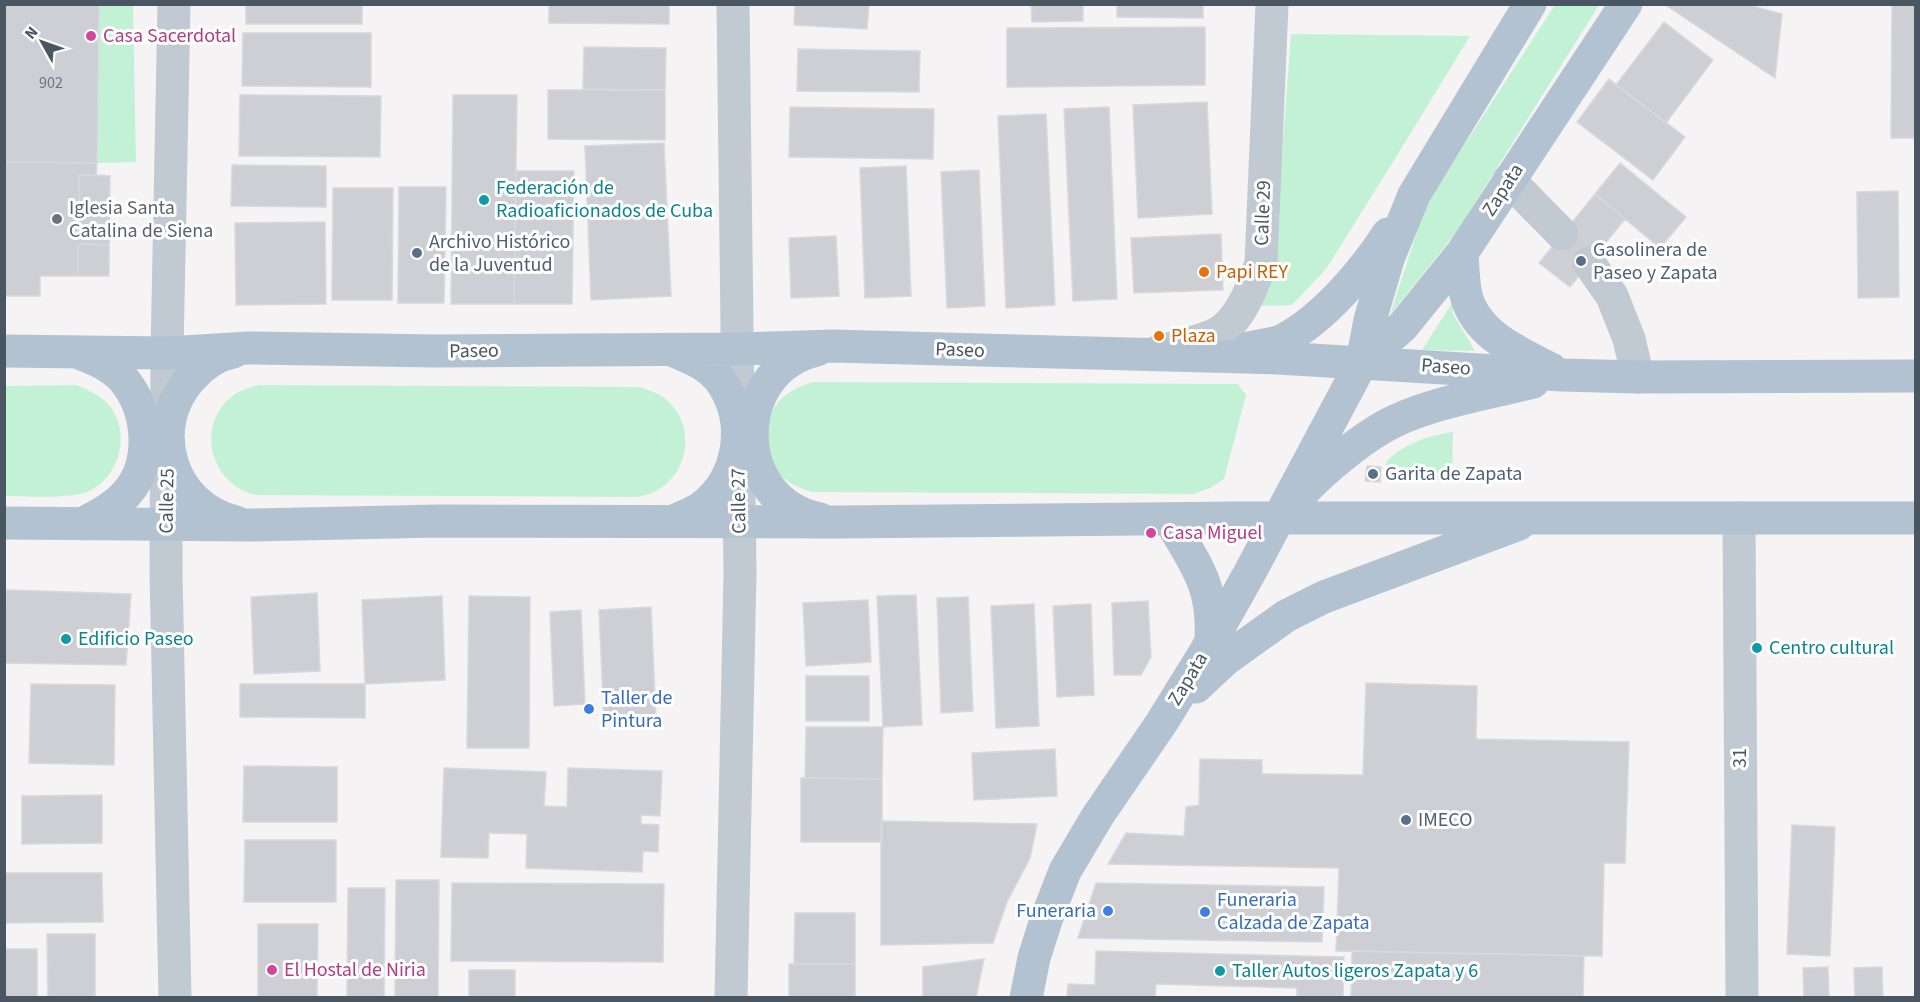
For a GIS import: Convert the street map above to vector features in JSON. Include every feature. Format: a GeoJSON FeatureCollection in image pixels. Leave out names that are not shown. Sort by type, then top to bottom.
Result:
{"type":"FeatureCollection","features":[{"type":"Feature","properties":{"kind":"main road","name":"Zapata"},"geometry":{"type":"LineString","coordinates":[[1026,998],[1034,958],[1065,871],[1097,817],[1162,722],[1211,641],[1279,518],[1362,362],[1370,321],[1388,259],[1414,195],[1530,4]]}},
{"type":"Feature","properties":{"kind":"main road","name":"Zapata"},"geometry":{"type":"LineString","coordinates":[[1362,362],[1403,326],[1462,253],[1626,4]]}},
{"type":"Feature","properties":{"kind":"main road"},"geometry":{"type":"LineString","coordinates":[[1147,355],[1244,349],[1284,340],[1315,317],[1348,286],[1381,245],[1414,195]]}},
{"type":"Feature","properties":{"kind":"main road"},"geometry":{"type":"LineString","coordinates":[[1462,253],[1466,295],[1473,314],[1499,342],[1561,375]]}},
{"type":"Feature","properties":{"kind":"main road","name":"Paseo"},"geometry":{"type":"LineString","coordinates":[[4,351],[167,353],[249,348],[435,351],[833,346],[1278,358],[1561,375],[1916,376]]}},
{"type":"Feature","properties":{"kind":"main road"},"geometry":{"type":"LineString","coordinates":[[833,346],[800,356],[785,365],[766,384],[755,408],[751,433],[754,460],[766,484],[783,503],[805,516],[838,522]]}},
{"type":"Feature","properties":{"kind":"main road"},"geometry":{"type":"LineString","coordinates":[[249,348],[224,354],[201,367],[183,387],[171,410],[168,436],[171,462],[182,486],[199,505],[222,518],[251,525]]}},
{"type":"Feature","properties":{"kind":"main road"},"geometry":{"type":"LineString","coordinates":[[670,349],[697,360],[719,379],[733,405],[738,434],[735,462],[721,488],[701,508],[671,521]]}},
{"type":"Feature","properties":{"kind":"main road"},"geometry":{"type":"LineString","coordinates":[[77,352],[105,363],[126,382],[141,407],[146,436],[142,465],[129,491],[108,511],[82,524]]}},
{"type":"Feature","properties":{"kind":"main road"},"geometry":{"type":"LineString","coordinates":[[1279,518],[1326,470],[1380,429],[1396,420],[1455,401],[1561,375]]}},
{"type":"Feature","properties":{"kind":"main road"},"geometry":{"type":"LineString","coordinates":[[4,523],[251,525],[438,521],[838,522],[1279,518],[1916,518]]}},
{"type":"Feature","properties":{"kind":"main road"},"geometry":{"type":"LineString","coordinates":[[1162,722],[1196,686],[1226,659],[1286,616],[1324,597],[1538,518]]}},
{"type":"Feature","properties":{"kind":"main road"},"geometry":{"type":"LineString","coordinates":[[1169,519],[1206,585],[1212,616],[1211,641]]}},
{"type":"Feature","properties":{"kind":"street","name":"Calle 25"},"geometry":{"type":"LineString","coordinates":[[174,4],[167,353],[167,524],[175,998]]}},
{"type":"Feature","properties":{"kind":"street","name":"Calle 27"},"geometry":{"type":"LineString","coordinates":[[732,998],[740,522],[733,4]]}},
{"type":"Feature","properties":{"kind":"street","name":"Calle 29"},"geometry":{"type":"LineString","coordinates":[[1147,355],[1214,335],[1241,310],[1261,263],[1272,4]]}},
{"type":"Feature","properties":{"kind":"street"},"geometry":{"type":"LineString","coordinates":[[1509,180],[1562,234]]}},
{"type":"Feature","properties":{"kind":"street"},"geometry":{"type":"LineString","coordinates":[[1589,263],[1612,296],[1629,339],[1638,377]]}},
{"type":"Feature","properties":{"kind":"street","name":"31"},"geometry":{"type":"LineString","coordinates":[[1739,518],[1742,998]]}},
{"type":"Feature","properties":{"kind":"green space"},"geometry":{"type":"Polygon","coordinates":[[[99,5],[133,5],[136,162],[97,163],[99,5]]]}},
{"type":"Feature","properties":{"kind":"green space"},"geometry":{"type":"Polygon","coordinates":[[[1555,5],[1599,5],[1458,230],[1390,315],[1426,204],[1555,5]]]}},
{"type":"Feature","properties":{"kind":"green space"},"geometry":{"type":"Polygon","coordinates":[[[1291,34],[1470,36],[1326,269],[1292,305],[1257,306],[1273,277],[1291,34]]]}},
{"type":"Feature","properties":{"kind":"green space"},"geometry":{"type":"Polygon","coordinates":[[[1452,303],[1453,314],[1475,351],[1422,350],[1452,303]]]}},
{"type":"Feature","properties":{"kind":"green space"},"geometry":{"type":"Polygon","coordinates":[[[814,382],[1238,384],[1246,395],[1224,479],[1210,488],[1193,494],[812,492],[793,485],[780,475],[772,461],[768,429],[769,419],[778,402],[785,395],[803,385],[814,382]]]}},
{"type":"Feature","properties":{"kind":"green space"},"geometry":{"type":"Polygon","coordinates":[[[76,385],[104,400],[113,410],[118,422],[121,435],[120,448],[117,461],[110,472],[102,482],[83,493],[49,497],[5,496],[5,386],[76,385]]]}},
{"type":"Feature","properties":{"kind":"green space"},"geometry":{"type":"Polygon","coordinates":[[[259,385],[640,387],[663,397],[678,413],[683,424],[685,450],[675,474],[667,483],[654,492],[638,497],[257,495],[240,489],[229,481],[221,470],[215,459],[212,433],[214,421],[230,398],[259,385]]]}},
{"type":"Feature","properties":{"kind":"green space"},"geometry":{"type":"Polygon","coordinates":[[[1453,432],[1452,481],[1387,475],[1386,462],[1393,455],[1425,438],[1453,432]]]}},
{"type":"Feature","properties":{"kind":"building"},"geometry":{"type":"Polygon","coordinates":[[[4,4],[99,4],[97,163],[4,162],[4,4]]]}},
{"type":"Feature","properties":{"kind":"building"},"geometry":{"type":"Polygon","coordinates":[[[246,4],[362,4],[362,24],[246,24],[246,4]]]}},
{"type":"Feature","properties":{"kind":"building"},"geometry":{"type":"Polygon","coordinates":[[[549,4],[669,4],[669,24],[549,23],[549,4]]]}},
{"type":"Feature","properties":{"kind":"building"},"geometry":{"type":"Polygon","coordinates":[[[795,4],[869,4],[867,29],[794,25],[795,4]]]}},
{"type":"Feature","properties":{"kind":"building"},"geometry":{"type":"Polygon","coordinates":[[[1031,4],[1083,4],[1083,21],[1032,22],[1031,4]]]}},
{"type":"Feature","properties":{"kind":"building"},"geometry":{"type":"Polygon","coordinates":[[[1117,4],[1203,4],[1203,18],[1117,17],[1117,4]]]}},
{"type":"Feature","properties":{"kind":"building"},"geometry":{"type":"Polygon","coordinates":[[[1669,4],[1745,4],[1782,14],[1775,78],[1667,6],[1669,4]]]}},
{"type":"Feature","properties":{"kind":"building"},"geometry":{"type":"Polygon","coordinates":[[[1892,4],[1916,4],[1916,138],[1891,138],[1892,4]]]}},
{"type":"Feature","properties":{"kind":"building"},"geometry":{"type":"Polygon","coordinates":[[[1664,22],[1713,60],[1666,123],[1616,85],[1664,22]]]}},
{"type":"Feature","properties":{"kind":"building"},"geometry":{"type":"Polygon","coordinates":[[[1205,27],[1205,85],[1007,87],[1007,28],[1205,27]]]}},
{"type":"Feature","properties":{"kind":"building"},"geometry":{"type":"Polygon","coordinates":[[[243,33],[371,33],[371,87],[242,86],[243,33]]]}},
{"type":"Feature","properties":{"kind":"building"},"geometry":{"type":"Polygon","coordinates":[[[584,47],[666,48],[665,90],[583,89],[584,47]]]}},
{"type":"Feature","properties":{"kind":"building"},"geometry":{"type":"Polygon","coordinates":[[[798,49],[920,51],[919,92],[797,91],[798,49]]]}},
{"type":"Feature","properties":{"kind":"building"},"geometry":{"type":"Polygon","coordinates":[[[1609,79],[1685,137],[1653,180],[1577,122],[1609,79]]]}},
{"type":"Feature","properties":{"kind":"building"},"geometry":{"type":"Polygon","coordinates":[[[548,90],[665,90],[665,140],[548,139],[548,90]]]}},
{"type":"Feature","properties":{"kind":"building"},"geometry":{"type":"Polygon","coordinates":[[[240,95],[381,96],[380,157],[239,156],[240,95]]]}},
{"type":"Feature","properties":{"kind":"building","name":"Federación de Radioaficionados de Cuba"},"geometry":{"type":"Polygon","coordinates":[[[453,95],[517,95],[514,304],[451,304],[453,95]]]}},
{"type":"Feature","properties":{"kind":"building"},"geometry":{"type":"Polygon","coordinates":[[[1207,102],[1212,214],[1138,218],[1133,105],[1207,102]]]}},
{"type":"Feature","properties":{"kind":"building"},"geometry":{"type":"Polygon","coordinates":[[[790,107],[934,109],[933,159],[789,157],[790,107]]]}},
{"type":"Feature","properties":{"kind":"building"},"geometry":{"type":"Polygon","coordinates":[[[1109,107],[1117,299],[1073,301],[1064,109],[1109,107]]]}},
{"type":"Feature","properties":{"kind":"building"},"geometry":{"type":"Polygon","coordinates":[[[1046,114],[1055,305],[1006,308],[998,116],[1046,114]]]}},
{"type":"Feature","properties":{"kind":"building"},"geometry":{"type":"Polygon","coordinates":[[[664,143],[671,296],[591,300],[585,146],[664,143]]]}},
{"type":"Feature","properties":{"kind":"building","name":"Iglesia Santa Catalina de Siena"},"geometry":{"type":"Polygon","coordinates":[[[4,162],[97,163],[96,175],[110,176],[109,276],[40,276],[40,296],[4,296],[4,162]]]}},
{"type":"Feature","properties":{"kind":"building"},"geometry":{"type":"Polygon","coordinates":[[[1620,163],[1686,217],[1660,248],[1595,194],[1620,163]]]}},
{"type":"Feature","properties":{"kind":"building"},"geometry":{"type":"Polygon","coordinates":[[[232,165],[326,166],[326,207],[231,206],[232,165]]]}},
{"type":"Feature","properties":{"kind":"building"},"geometry":{"type":"Polygon","coordinates":[[[906,166],[911,296],[865,298],[860,168],[906,166]]]}},
{"type":"Feature","properties":{"kind":"building"},"geometry":{"type":"Polygon","coordinates":[[[979,170],[985,306],[947,308],[941,172],[979,170]]]}},
{"type":"Feature","properties":{"kind":"building"},"geometry":{"type":"Polygon","coordinates":[[[516,171],[574,171],[572,304],[514,304],[516,171]]]}},
{"type":"Feature","properties":{"kind":"building"},"geometry":{"type":"Polygon","coordinates":[[[79,175],[110,176],[109,205],[79,205],[79,175]]]}},
{"type":"Feature","properties":{"kind":"building"},"geometry":{"type":"Polygon","coordinates":[[[399,187],[446,187],[444,303],[398,303],[399,187]]]}},
{"type":"Feature","properties":{"kind":"building"},"geometry":{"type":"Polygon","coordinates":[[[333,188],[393,188],[392,300],[332,300],[333,188]]]}},
{"type":"Feature","properties":{"kind":"building"},"geometry":{"type":"Polygon","coordinates":[[[1898,191],[1899,297],[1858,298],[1857,192],[1898,191]]]}},
{"type":"Feature","properties":{"kind":"building"},"geometry":{"type":"Polygon","coordinates":[[[1595,194],[1625,219],[1570,287],[1539,263],[1595,194]]]}},
{"type":"Feature","properties":{"kind":"building"},"geometry":{"type":"Polygon","coordinates":[[[325,222],[326,304],[236,305],[235,223],[325,222]]]}},
{"type":"Feature","properties":{"kind":"building"},"geometry":{"type":"Polygon","coordinates":[[[1221,234],[1223,290],[1134,293],[1131,238],[1221,234]]]}},
{"type":"Feature","properties":{"kind":"building"},"geometry":{"type":"Polygon","coordinates":[[[836,236],[839,296],[791,298],[789,238],[836,236]]]}},
{"type":"Feature","properties":{"kind":"building"},"geometry":{"type":"Polygon","coordinates":[[[78,244],[109,245],[109,276],[78,276],[78,244]]]}},
{"type":"Feature","properties":{"kind":"building","name":"Garita de Zapata"},"geometry":{"type":"Polygon","coordinates":[[[1367,466],[1381,467],[1380,482],[1365,481],[1367,466]]]}},
{"type":"Feature","properties":{"kind":"building","name":"Edificio Paseo"},"geometry":{"type":"Polygon","coordinates":[[[6,590],[131,594],[126,665],[4,663],[6,590]]]}},
{"type":"Feature","properties":{"kind":"building"},"geometry":{"type":"Polygon","coordinates":[[[317,593],[320,671],[254,674],[251,597],[317,593]]]}},
{"type":"Feature","properties":{"kind":"building"},"geometry":{"type":"Polygon","coordinates":[[[916,595],[922,725],[883,727],[877,596],[916,595]]]}},
{"type":"Feature","properties":{"kind":"building"},"geometry":{"type":"Polygon","coordinates":[[[442,596],[445,680],[365,684],[362,600],[442,596]]]}},
{"type":"Feature","properties":{"kind":"building"},"geometry":{"type":"Polygon","coordinates":[[[469,596],[530,597],[529,748],[467,748],[469,596]]]}},
{"type":"Feature","properties":{"kind":"building"},"geometry":{"type":"Polygon","coordinates":[[[968,597],[973,711],[941,713],[937,598],[968,597]]]}},
{"type":"Feature","properties":{"kind":"building"},"geometry":{"type":"Polygon","coordinates":[[[868,600],[871,662],[806,666],[803,603],[868,600]]]}},
{"type":"Feature","properties":{"kind":"building"},"geometry":{"type":"Polygon","coordinates":[[[1148,601],[1151,657],[1141,675],[1114,675],[1112,603],[1148,601]]]}},
{"type":"Feature","properties":{"kind":"building"},"geometry":{"type":"Polygon","coordinates":[[[1034,604],[1039,726],[996,728],[991,606],[1034,604]]]}},
{"type":"Feature","properties":{"kind":"building"},"geometry":{"type":"Polygon","coordinates":[[[1091,604],[1094,695],[1057,697],[1053,606],[1091,604]]]}},
{"type":"Feature","properties":{"kind":"building"},"geometry":{"type":"Polygon","coordinates":[[[651,607],[656,719],[604,722],[599,610],[651,607]]]}},
{"type":"Feature","properties":{"kind":"building"},"geometry":{"type":"Polygon","coordinates":[[[581,610],[585,704],[554,706],[550,612],[581,610]]]}},
{"type":"Feature","properties":{"kind":"building"},"geometry":{"type":"Polygon","coordinates":[[[806,676],[869,676],[869,721],[806,721],[806,676]]]}},
{"type":"Feature","properties":{"kind":"building","name":"IMECO"},"geometry":{"type":"Polygon","coordinates":[[[1366,683],[1477,686],[1476,739],[1629,742],[1625,863],[1604,863],[1602,956],[1336,951],[1339,868],[1108,864],[1126,833],[1184,836],[1186,807],[1199,805],[1200,759],[1262,760],[1262,774],[1363,775],[1366,683]]]}},
{"type":"Feature","properties":{"kind":"building"},"geometry":{"type":"Polygon","coordinates":[[[31,684],[115,685],[114,765],[29,763],[31,684]]]}},
{"type":"Feature","properties":{"kind":"building"},"geometry":{"type":"Polygon","coordinates":[[[240,684],[365,684],[365,718],[240,717],[240,684]]]}},
{"type":"Feature","properties":{"kind":"building"},"geometry":{"type":"Polygon","coordinates":[[[806,727],[883,727],[882,779],[805,778],[806,727]]]}},
{"type":"Feature","properties":{"kind":"building"},"geometry":{"type":"Polygon","coordinates":[[[1055,749],[1057,796],[974,800],[972,753],[1055,749]]]}},
{"type":"Feature","properties":{"kind":"building"},"geometry":{"type":"Polygon","coordinates":[[[244,766],[337,767],[337,822],[243,822],[244,766]]]}},
{"type":"Feature","properties":{"kind":"building"},"geometry":{"type":"Polygon","coordinates":[[[444,768],[546,772],[544,806],[567,807],[568,768],[662,771],[660,816],[641,815],[641,824],[659,825],[658,852],[643,851],[642,872],[526,868],[527,834],[489,833],[488,858],[441,857],[444,768]]]}},
{"type":"Feature","properties":{"kind":"building"},"geometry":{"type":"Polygon","coordinates":[[[801,778],[882,779],[882,842],[801,842],[801,778]]]}},
{"type":"Feature","properties":{"kind":"building"},"geometry":{"type":"Polygon","coordinates":[[[102,795],[102,843],[22,844],[22,796],[102,795]]]}},
{"type":"Feature","properties":{"kind":"building"},"geometry":{"type":"Polygon","coordinates":[[[881,821],[1037,824],[1030,858],[1007,902],[993,943],[881,945],[881,821]]]}},
{"type":"Feature","properties":{"kind":"building"},"geometry":{"type":"Polygon","coordinates":[[[1792,825],[1835,827],[1830,956],[1787,954],[1792,825]]]}},
{"type":"Feature","properties":{"kind":"building"},"geometry":{"type":"Polygon","coordinates":[[[245,840],[336,840],[336,902],[244,902],[245,840]]]}},
{"type":"Feature","properties":{"kind":"building"},"geometry":{"type":"Polygon","coordinates":[[[4,873],[102,873],[103,922],[4,923],[4,873]]]}},
{"type":"Feature","properties":{"kind":"building"},"geometry":{"type":"Polygon","coordinates":[[[396,880],[439,880],[438,998],[395,998],[396,880]]]}},
{"type":"Feature","properties":{"kind":"building"},"geometry":{"type":"Polygon","coordinates":[[[452,883],[664,884],[663,962],[451,961],[452,883]]]}},
{"type":"Feature","properties":{"kind":"building","name":"Funeraria Calzada de Zapata"},"geometry":{"type":"Polygon","coordinates":[[[1096,883],[1324,887],[1322,942],[1078,938],[1096,883]]]}},
{"type":"Feature","properties":{"kind":"building"},"geometry":{"type":"Polygon","coordinates":[[[348,888],[385,888],[384,998],[347,998],[348,888]]]}},
{"type":"Feature","properties":{"kind":"building"},"geometry":{"type":"Polygon","coordinates":[[[795,913],[855,913],[855,964],[794,964],[795,913]]]}},
{"type":"Feature","properties":{"kind":"building"},"geometry":{"type":"Polygon","coordinates":[[[258,924],[318,924],[317,998],[258,998],[258,924]]]}},
{"type":"Feature","properties":{"kind":"building"},"geometry":{"type":"Polygon","coordinates":[[[47,934],[95,934],[95,998],[48,998],[47,934]]]}},
{"type":"Feature","properties":{"kind":"building"},"geometry":{"type":"Polygon","coordinates":[[[4,949],[37,949],[37,998],[4,998],[4,949]]]}},
{"type":"Feature","properties":{"kind":"building","name":"Taller Autos ligeros Zapata y 6"},"geometry":{"type":"Polygon","coordinates":[[[1096,951],[1344,957],[1343,998],[1297,998],[1297,988],[1156,984],[1155,998],[1067,998],[1068,984],[1095,985],[1096,951]]]}},
{"type":"Feature","properties":{"kind":"building"},"geometry":{"type":"Polygon","coordinates":[[[1352,951],[1584,956],[1583,998],[1351,998],[1352,951]]]}},
{"type":"Feature","properties":{"kind":"building"},"geometry":{"type":"Polygon","coordinates":[[[984,959],[976,998],[923,998],[923,967],[984,959]]]}},
{"type":"Feature","properties":{"kind":"building"},"geometry":{"type":"Polygon","coordinates":[[[789,964],[855,964],[855,998],[789,998],[789,964]]]}},
{"type":"Feature","properties":{"kind":"building"},"geometry":{"type":"Polygon","coordinates":[[[1828,967],[1829,998],[1804,998],[1803,968],[1828,967]]]}},
{"type":"Feature","properties":{"kind":"building"},"geometry":{"type":"Polygon","coordinates":[[[1882,967],[1883,998],[1855,998],[1854,968],[1882,967]]]}},
{"type":"Feature","properties":{"kind":"building"},"geometry":{"type":"Polygon","coordinates":[[[469,970],[515,970],[515,998],[469,998],[469,970]]]}},
{"type":"Feature","properties":{"kind":"place","name":"Casa Sacerdotal"},"geometry":{"type":"Point","coordinates":[91,36]}},
{"type":"Feature","properties":{"kind":"place","name":"Federación de Radioaficionados de Cuba"},"geometry":{"type":"Point","coordinates":[484,200]}},
{"type":"Feature","properties":{"kind":"place","name":"Iglesia Santa Catalina de Siena"},"geometry":{"type":"Point","coordinates":[57,219]}},
{"type":"Feature","properties":{"kind":"place","name":"Archivo Histórico de la Juventud"},"geometry":{"type":"Point","coordinates":[417,253]}},
{"type":"Feature","properties":{"kind":"place","name":"Gasolinera de Paseo y Zapata"},"geometry":{"type":"Point","coordinates":[1581,261]}},
{"type":"Feature","properties":{"kind":"place","name":"Papi REY"},"geometry":{"type":"Point","coordinates":[1204,272]}},
{"type":"Feature","properties":{"kind":"place","name":"Plaza"},"geometry":{"type":"Point","coordinates":[1159,336]}},
{"type":"Feature","properties":{"kind":"place","name":"Garita de Zapata"},"geometry":{"type":"Point","coordinates":[1373,474]}},
{"type":"Feature","properties":{"kind":"place","name":"Casa Miguel"},"geometry":{"type":"Point","coordinates":[1151,533]}},
{"type":"Feature","properties":{"kind":"place","name":"Edificio Paseo"},"geometry":{"type":"Point","coordinates":[66,639]}},
{"type":"Feature","properties":{"kind":"place","name":"Centro cultural"},"geometry":{"type":"Point","coordinates":[1757,648]}},
{"type":"Feature","properties":{"kind":"place","name":"Taller de Pintura"},"geometry":{"type":"Point","coordinates":[589,709]}},
{"type":"Feature","properties":{"kind":"place","name":"IMECO"},"geometry":{"type":"Point","coordinates":[1406,820]}},
{"type":"Feature","properties":{"kind":"place","name":"Funeraria"},"geometry":{"type":"Point","coordinates":[1108,911]}},
{"type":"Feature","properties":{"kind":"place","name":"Funeraria Calzada de Zapata"},"geometry":{"type":"Point","coordinates":[1205,912]}},
{"type":"Feature","properties":{"kind":"place","name":"El Hostal de Niria"},"geometry":{"type":"Point","coordinates":[272,970]}},
{"type":"Feature","properties":{"kind":"place","name":"Taller Autos ligeros Zapata y 6"},"geometry":{"type":"Point","coordinates":[1220,971]}}]}
